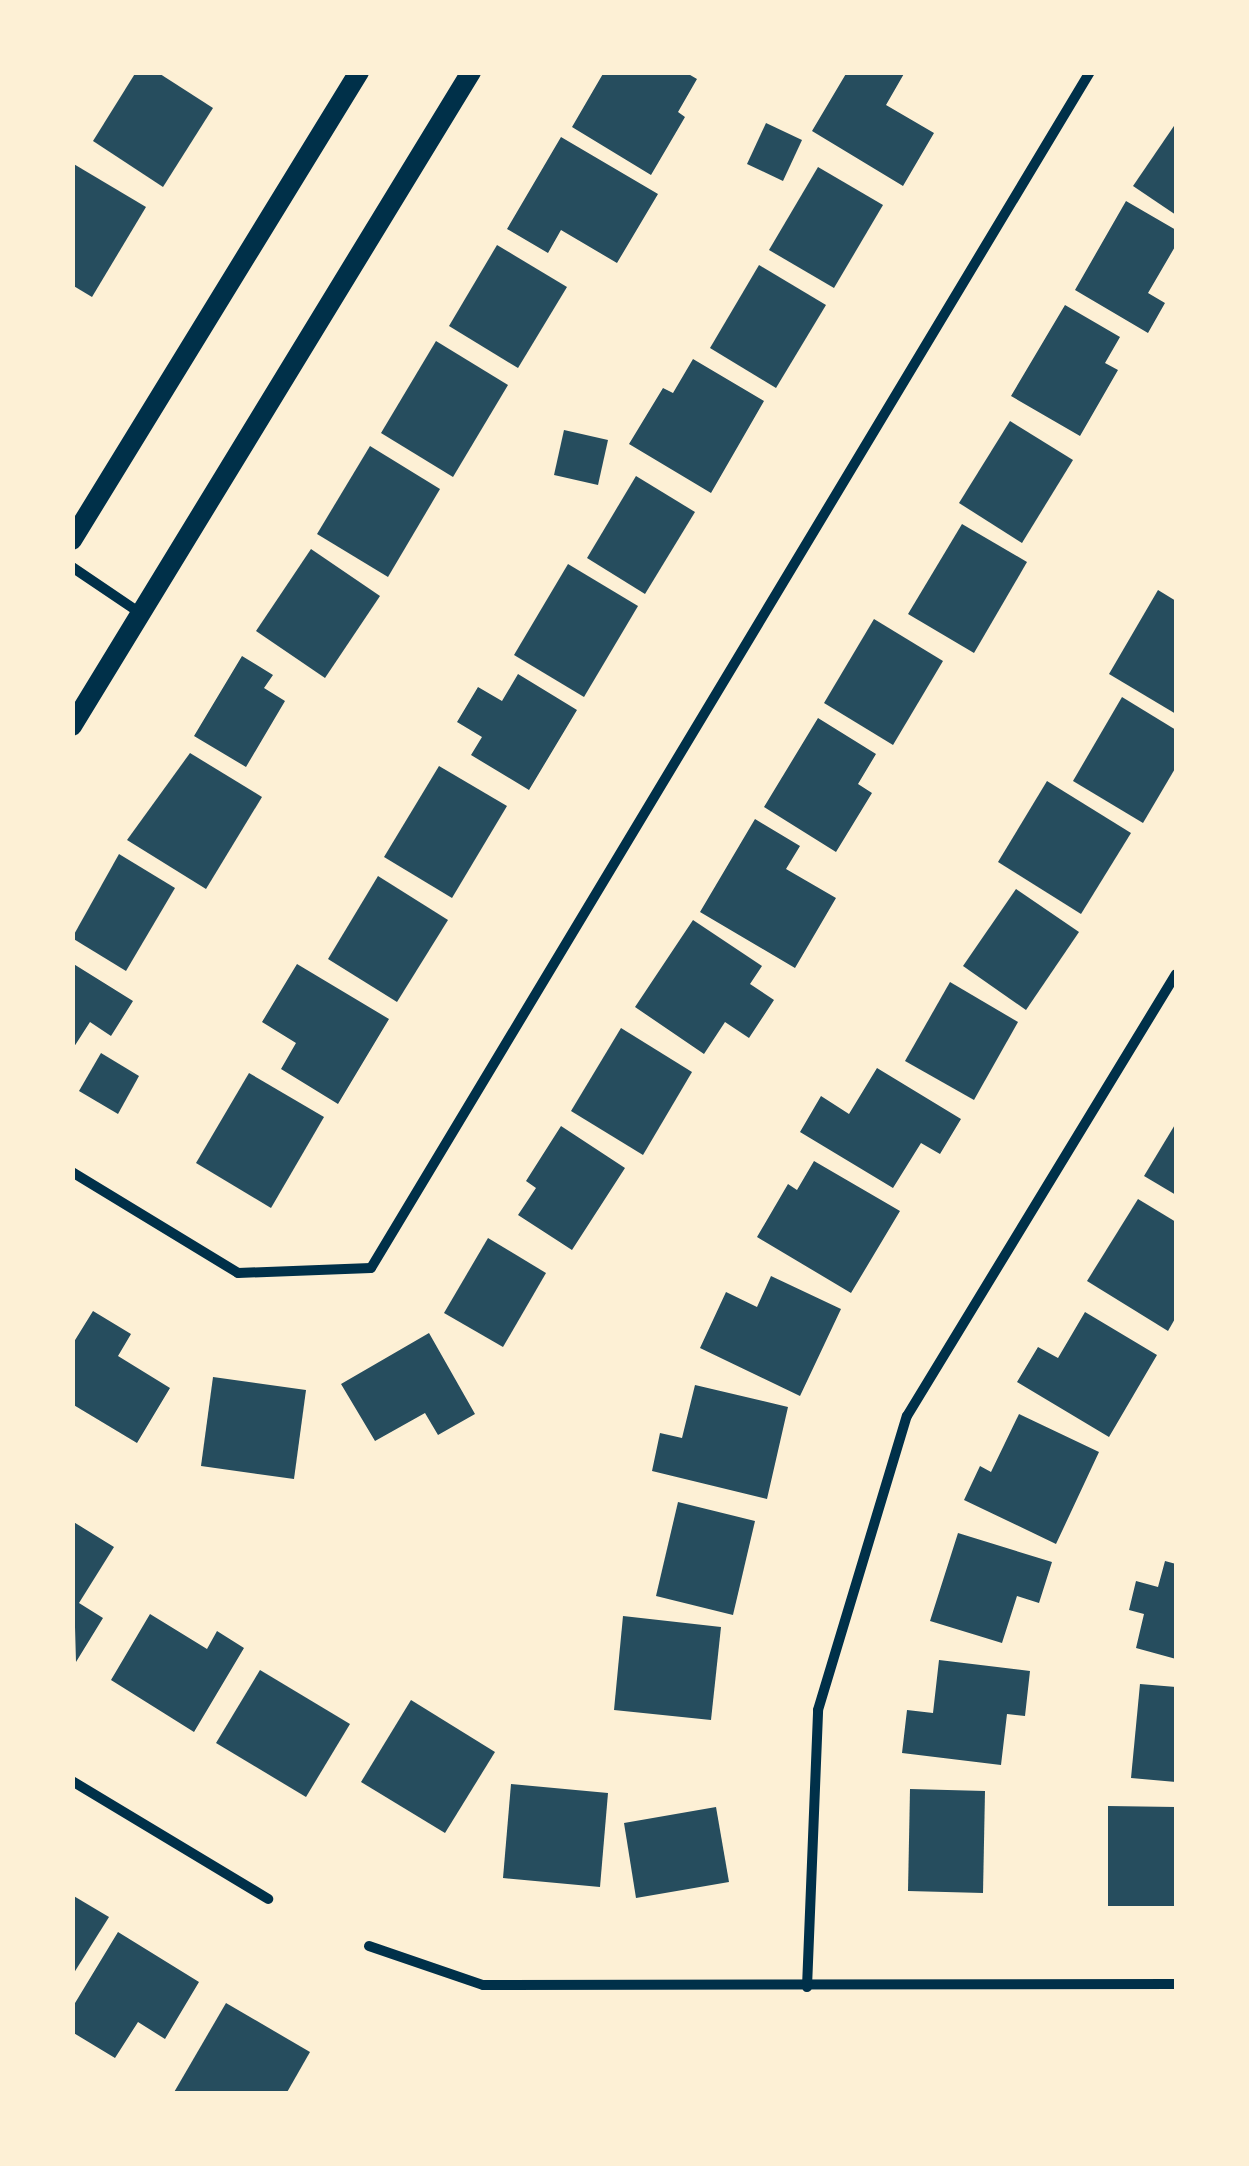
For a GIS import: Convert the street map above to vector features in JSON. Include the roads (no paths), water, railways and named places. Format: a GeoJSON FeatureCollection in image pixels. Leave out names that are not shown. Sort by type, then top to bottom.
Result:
{"type":"FeatureCollection","features":[{"type":"Feature","properties":{"kind":"main road"},"geometry":{"type":"LineString","coordinates":[[72,540],[359,72]]}},
{"type":"Feature","properties":{"kind":"main road"},"geometry":{"type":"LineString","coordinates":[[72,726],[471,72]]}},
{"type":"Feature","properties":{"kind":"street"},"geometry":{"type":"LineString","coordinates":[[72,1172],[238,1272],[370,1268],[1090,72]]}},
{"type":"Feature","properties":{"kind":"street"},"geometry":{"type":"LineString","coordinates":[[72,567],[140,613]]}},
{"type":"Feature","properties":{"kind":"street"},"geometry":{"type":"LineString","coordinates":[[807,1987],[818,1710],[908,1416],[1176,974]]}},
{"type":"Feature","properties":{"kind":"street"},"geometry":{"type":"LineString","coordinates":[[72,1781],[268,1899]]}},
{"type":"Feature","properties":{"kind":"street"},"geometry":{"type":"LineString","coordinates":[[369,1946],[483,1985],[1176,1984]]}}]}
